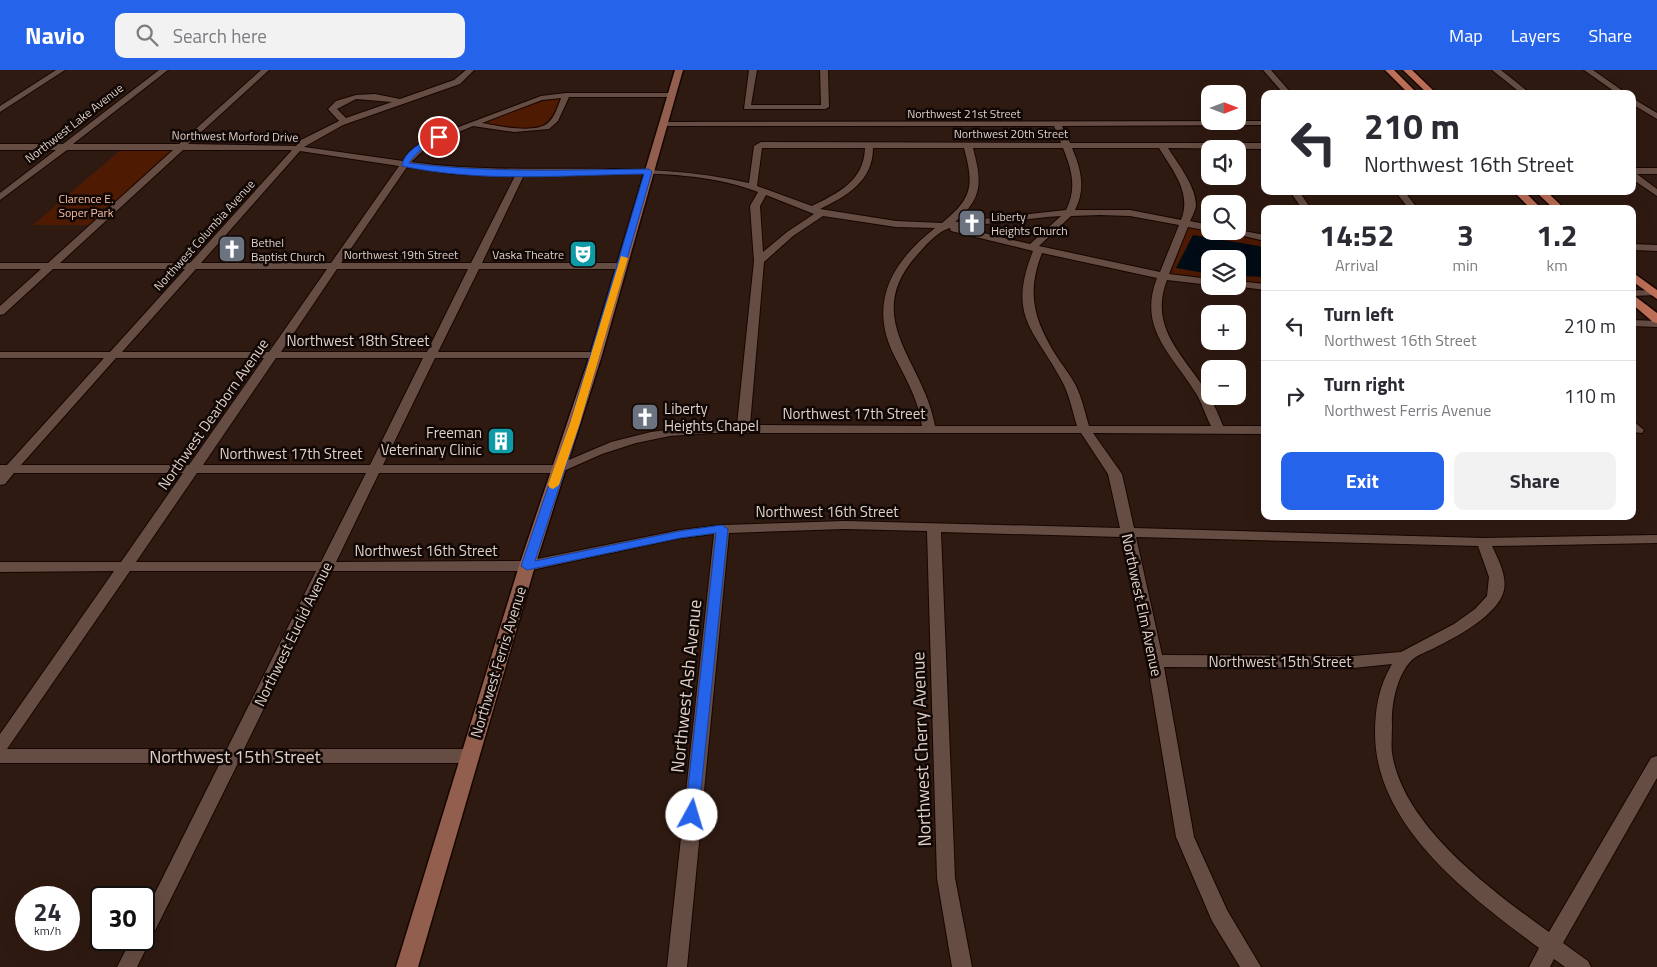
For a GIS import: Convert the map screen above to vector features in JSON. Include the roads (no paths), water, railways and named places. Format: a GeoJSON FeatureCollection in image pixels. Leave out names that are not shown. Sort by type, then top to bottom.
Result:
{"type":"FeatureCollection","features":[{"type":"Feature","properties":{"kind":"main road","name":"Northwest Ferris Avenue"},"geometry":{"type":"LineString","coordinates":[[407,967],[527,566],[596,355],[679,70]]}},
{"type":"Feature","properties":{"kind":"main road"},"geometry":{"type":"LineString","coordinates":[[1389,70],[1410,90]]}},
{"type":"Feature","properties":{"kind":"main road"},"geometry":{"type":"LineString","coordinates":[[1406,70],[1428,90]]}},
{"type":"Feature","properties":{"kind":"main road"},"geometry":{"type":"LineString","coordinates":[[1522,195],[1533,205]]}},
{"type":"Feature","properties":{"kind":"main road"},"geometry":{"type":"LineString","coordinates":[[1544,195],[1556,205]]}},
{"type":"Feature","properties":{"kind":"main road"},"geometry":{"type":"LineString","coordinates":[[1636,278],[1655,294]]}},
{"type":"Feature","properties":{"kind":"main road"},"geometry":{"type":"LineString","coordinates":[[1636,301],[1657,319]]}},
{"type":"Feature","properties":{"kind":"street"},"geometry":{"type":"LineString","coordinates":[[0,110],[61,70]]}},
{"type":"Feature","properties":{"kind":"street","name":"Northwest Lake Avenue"},"geometry":{"type":"LineString","coordinates":[[0,197],[164,70]]}},
{"type":"Feature","properties":{"kind":"street"},"geometry":{"type":"LineString","coordinates":[[0,312],[265,70]]}},
{"type":"Feature","properties":{"kind":"street","name":"Northwest Columbia Avenue"},"geometry":{"type":"LineString","coordinates":[[0,481],[5,469],[113,355],[299,148],[317,134],[457,82],[470,70]]}},
{"type":"Feature","properties":{"kind":"street"},"geometry":{"type":"LineString","coordinates":[[753,70],[747,107],[825,107],[824,70]]}},
{"type":"Feature","properties":{"kind":"street"},"geometry":{"type":"LineString","coordinates":[[1267,70],[1284,90]]}},
{"type":"Feature","properties":{"kind":"street"},"geometry":{"type":"LineString","coordinates":[[1496,70],[1522,90]]}},
{"type":"Feature","properties":{"kind":"street"},"geometry":{"type":"LineString","coordinates":[[1588,70],[1617,90]]}},
{"type":"Feature","properties":{"kind":"street"},"geometry":{"type":"LineString","coordinates":[[473,123],[525,130],[547,127],[552,124],[558,114],[566,95]]}},
{"type":"Feature","properties":{"kind":"street","name":"Northwest Dearborn Avenue"},"geometry":{"type":"LineString","coordinates":[[0,747],[412,154],[427,142],[541,98],[566,95],[672,95]]}},
{"type":"Feature","properties":{"kind":"street"},"geometry":{"type":"LineString","coordinates":[[346,122],[332,109],[343,101],[369,96],[402,102]]}},
{"type":"Feature","properties":{"kind":"street"},"geometry":{"type":"LineString","coordinates":[[1636,103],[1657,117]]}},
{"type":"Feature","properties":{"kind":"street"},"geometry":{"type":"LineString","coordinates":[[1636,110],[1657,110]]}},
{"type":"Feature","properties":{"kind":"street","name":"Northwest 21st Street"},"geometry":{"type":"LineString","coordinates":[[664,124],[1261,123]]}},
{"type":"Feature","properties":{"kind":"street","name":"Northwest Elm Avenue"},"geometry":{"type":"LineString","coordinates":[[1057,124],[1078,177],[1079,188],[1069,213],[1034,249],[1027,288],[1031,319],[1040,339],[1070,386],[1084,429],[1115,474],[1155,661],[1185,837],[1219,915],[1251,967]]}},
{"type":"Feature","properties":{"kind":"street","name":"Northwest 20th Street"},"geometry":{"type":"LineString","coordinates":[[750,186],[753,185],[758,146],[1162,146],[1261,148]]}},
{"type":"Feature","properties":{"kind":"street"},"geometry":{"type":"LineString","coordinates":[[759,261],[816,211],[859,181],[869,162],[869,146]]}},
{"type":"Feature","properties":{"kind":"street"},"geometry":{"type":"LineString","coordinates":[[929,430],[922,398],[891,336],[888,305],[896,278],[903,266],[925,242],[971,199],[975,187],[974,167],[968,146]]}},
{"type":"Feature","properties":{"kind":"street"},"geometry":{"type":"LineString","coordinates":[[1162,146],[1189,195],[1191,207],[1163,277],[1156,303],[1160,330],[1166,343],[1203,394],[1219,430]]}},
{"type":"Feature","properties":{"kind":"street","name":"Northwest Morford Drive"},"geometry":{"type":"LineString","coordinates":[[0,147],[299,148],[453,171],[521,173],[649,172],[712,176],[750,186],[816,211],[874,221],[944,226]]}},
{"type":"Feature","properties":{"kind":"street"},"geometry":{"type":"LineString","coordinates":[[1636,171],[1657,171]]}},
{"type":"Feature","properties":{"kind":"street","name":"Northwest Euclid Avenue"},"geometry":{"type":"LineString","coordinates":[[155,912],[521,173]]}},
{"type":"Feature","properties":{"kind":"street"},"geometry":{"type":"LineString","coordinates":[[1636,177],[1657,193]]}},
{"type":"Feature","properties":{"kind":"street"},"geometry":{"type":"LineString","coordinates":[[743,429],[759,261],[755,206],[763,192]]}},
{"type":"Feature","properties":{"kind":"street"},"geometry":{"type":"LineString","coordinates":[[1402,195],[1411,205]]}},
{"type":"Feature","properties":{"kind":"street"},"geometry":{"type":"LineString","coordinates":[[944,226],[1069,213],[1130,213],[1201,226]]}},
{"type":"Feature","properties":{"kind":"street"},"geometry":{"type":"LineString","coordinates":[[944,226],[1034,249],[1163,277],[1201,281]]}},
{"type":"Feature","properties":{"kind":"street"},"geometry":{"type":"LineString","coordinates":[[1246,234],[1261,237]]}},
{"type":"Feature","properties":{"kind":"street"},"geometry":{"type":"LineString","coordinates":[[1636,247],[1657,248]]}},
{"type":"Feature","properties":{"kind":"street","name":"Northwest 19th Street"},"geometry":{"type":"LineString","coordinates":[[0,266],[621,266]]}},
{"type":"Feature","properties":{"kind":"street"},"geometry":{"type":"LineString","coordinates":[[1246,285],[1261,287]]}},
{"type":"Feature","properties":{"kind":"street"},"geometry":{"type":"LineString","coordinates":[[1636,293],[1655,294]]}},
{"type":"Feature","properties":{"kind":"street"},"geometry":{"type":"LineString","coordinates":[[1636,323],[1657,324]]}},
{"type":"Feature","properties":{"kind":"street","name":"Northwest 18th Street"},"geometry":{"type":"LineString","coordinates":[[0,355],[596,355]]}},
{"type":"Feature","properties":{"kind":"street","name":"Northwest 17th Street"},"geometry":{"type":"LineString","coordinates":[[5,469],[559,469],[601,448],[636,437],[680,430],[1261,430]]}},
{"type":"Feature","properties":{"kind":"street","name":"Northwest 16th Street"},"geometry":{"type":"LineString","coordinates":[[0,567],[527,566],[680,534],[722,529],[845,525],[934,529],[1127,532],[1484,542],[1657,540]]}},
{"type":"Feature","properties":{"kind":"street","name":"Northwest Ash Avenue"},"geometry":{"type":"LineString","coordinates":[[676,967],[722,529]]}},
{"type":"Feature","properties":{"kind":"street","name":"Northwest Cherry Avenue"},"geometry":{"type":"LineString","coordinates":[[934,529],[946,878],[962,967]]}},
{"type":"Feature","properties":{"kind":"street"},"geometry":{"type":"LineString","coordinates":[[1484,542],[1495,568],[1498,589],[1492,602],[1454,632],[1405,657],[1385,698],[1380,729],[1383,751],[1400,798],[1418,827],[1472,884],[1511,916],[1581,967]]}},
{"type":"Feature","properties":{"kind":"street","name":"Northwest 15th Street"},"geometry":{"type":"LineString","coordinates":[[1155,661],[1354,662],[1405,657]]}},
{"type":"Feature","properties":{"kind":"street","name":"Northwest 15th Street"},"geometry":{"type":"LineString","coordinates":[[0,756],[470,756]]}},
{"type":"Feature","properties":{"kind":"street"},"geometry":{"type":"LineString","coordinates":[[1539,967],[1650,787],[1657,762]]}},
{"type":"Feature","properties":{"kind":"street"},"geometry":{"type":"LineString","coordinates":[[127,967],[135,951]]}},
{"type":"Feature","properties":{"kind":"place","name":"Liberty Heights Church"},"geometry":{"type":"Point","coordinates":[972,223]}},
{"type":"Feature","properties":{"kind":"place","name":"Bethel Baptist Church"},"geometry":{"type":"Point","coordinates":[232,249]}},
{"type":"Feature","properties":{"kind":"place","name":"Vaska Theatre"},"geometry":{"type":"Point","coordinates":[583,254]}},
{"type":"Feature","properties":{"kind":"place","name":"Liberty Heights Chapel"},"geometry":{"type":"Point","coordinates":[645,417]}},
{"type":"Feature","properties":{"kind":"place","name":"Freeman Veterinary Clinic"},"geometry":{"type":"Point","coordinates":[501,441]}},
{"type":"Feature","properties":{"kind":"park label","name":"Clarence E. Soper Park"},"geometry":{"type":"Point","coordinates":[86,205]}}]}
